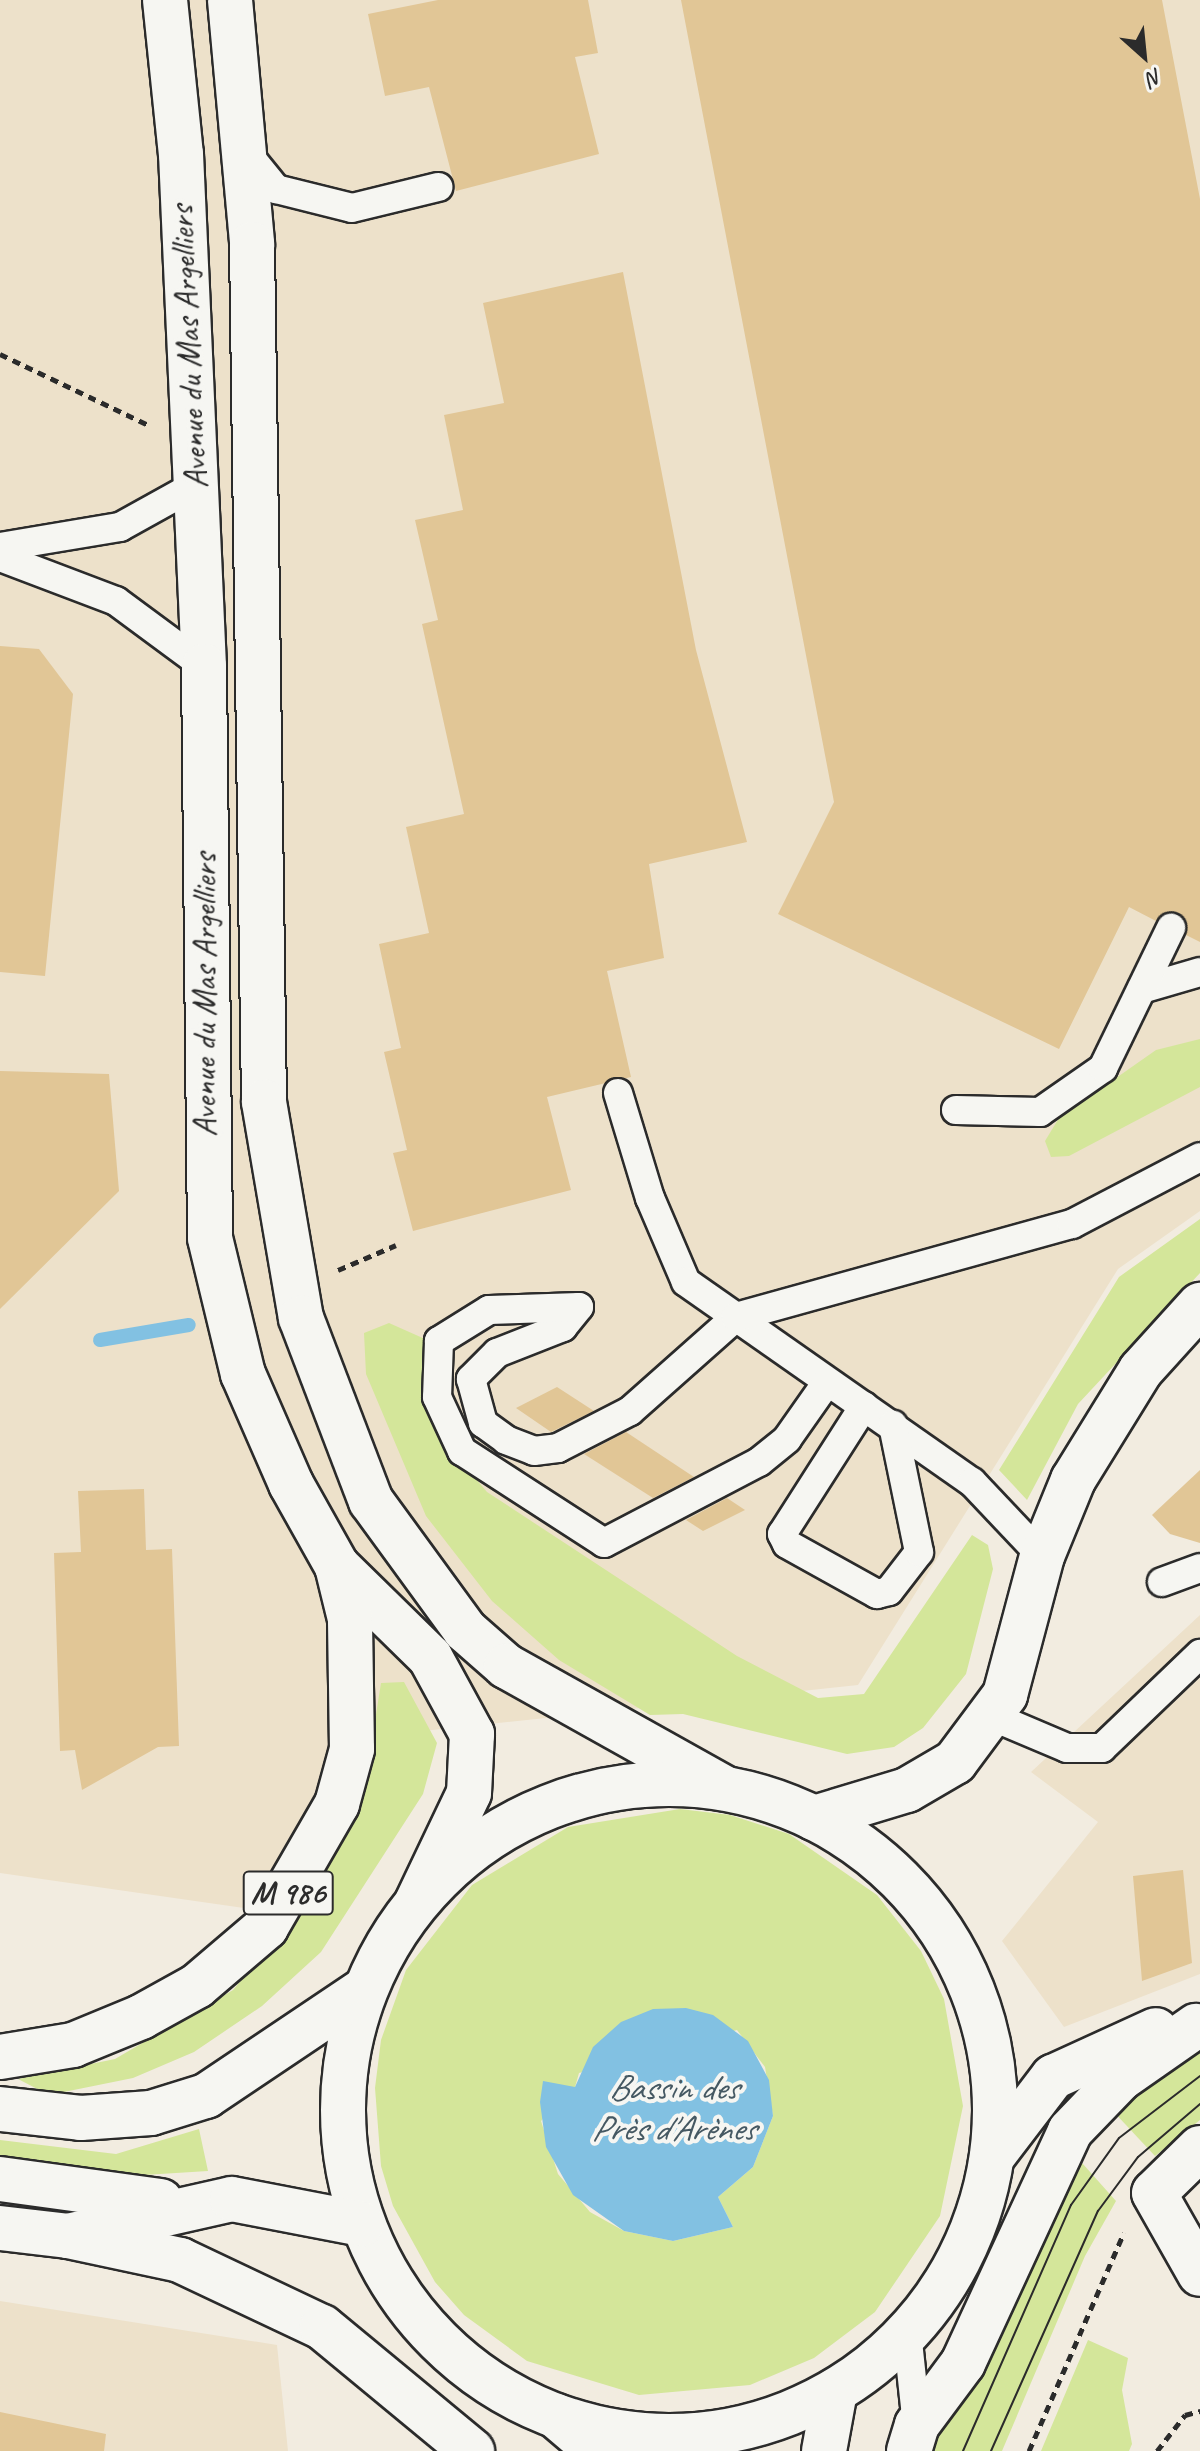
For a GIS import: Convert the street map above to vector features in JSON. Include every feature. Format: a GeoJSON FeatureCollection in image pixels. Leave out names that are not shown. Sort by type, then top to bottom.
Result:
{"type":"FeatureCollection","features":[{"type":"Feature","properties":{"kind":"main road","name":"Avenue du Mas Argelliers"},"geometry":{"type":"LineString","coordinates":[[165,0],[181,154],[204,666],[210,1238],[262,1428],[337,1566],[430,1657],[472,1734],[469,1793],[417,1902]]}},
{"type":"Feature","properties":{"kind":"main road","name":"Avenue du Mas Argelliers"},"geometry":{"type":"LineString","coordinates":[[230,0],[246,152],[262,673],[264,1102],[301,1318],[371,1501],[465,1630],[506,1666],[724,1788]]}},
{"type":"Feature","properties":{"kind":"main road"},"geometry":{"type":"LineString","coordinates":[[814,1818],[907,1790],[955,1762],[1005,1695],[1042,1556],[1104,1424],[1141,1370],[1200,1305]]}},
{"type":"Feature","properties":{"kind":"main road","name":"M 986"},"geometry":{"type":"LineString","coordinates":[[0,2057],[73,2045],[141,2017],[197,1986],[266,1927],[337,1804],[352,1749],[350,1619],[337,1566]]}},
{"type":"Feature","properties":{"kind":"main road"},"geometry":{"type":"LineString","coordinates":[[655,1784],[724,1788],[814,1818],[901,1883],[958,1958],[984,2021],[995,2089],[992,2157],[963,2251],[907,2332],[835,2391],[769,2420],[698,2435],[626,2433],[556,2416],[505,2393],[428,2331],[386,2275],[362,2224],[344,2130],[345,2067],[365,1989],[417,1902],[466,1854],[524,1818],[588,1794],[655,1784]]}},
{"type":"Feature","properties":{"kind":"main road"},"geometry":{"type":"LineString","coordinates":[[0,2109],[81,2118],[151,2113],[206,2096],[365,1989]]}},
{"type":"Feature","properties":{"kind":"main road"},"geometry":{"type":"LineString","coordinates":[[992,2157],[1053,2077],[1168,2025],[1198,2025]]}},
{"type":"Feature","properties":{"kind":"main road"},"geometry":{"type":"LineString","coordinates":[[913,2438],[963,2363],[1070,2131],[1120,2079],[1198,2025]]}},
{"type":"Feature","properties":{"kind":"main road"},"geometry":{"type":"LineString","coordinates":[[1200,2148],[1154,2193],[1200,2274]]}},
{"type":"Feature","properties":{"kind":"main road"},"geometry":{"type":"LineString","coordinates":[[0,2179],[191,2205],[281,2203],[362,2224]]}},
{"type":"Feature","properties":{"kind":"main road"},"geometry":{"type":"LineString","coordinates":[[68,2236],[191,2205]]}},
{"type":"Feature","properties":{"kind":"main road"},"geometry":{"type":"LineString","coordinates":[[0,2228],[68,2236],[180,2260],[322,2327],[472,2451]]}},
{"type":"Feature","properties":{"kind":"main road"},"geometry":{"type":"LineString","coordinates":[[824,2451],[835,2391]]}},
{"type":"Feature","properties":{"kind":"main road"},"geometry":{"type":"LineString","coordinates":[[556,2416],[597,2451]]}},
{"type":"Feature","properties":{"kind":"lane"},"geometry":{"type":"LineString","coordinates":[[246,152],[276,189],[352,208],[438,187]]}},
{"type":"Feature","properties":{"kind":"lane"},"geometry":{"type":"LineString","coordinates":[[0,547],[120,527],[194,486]]}},
{"type":"Feature","properties":{"kind":"lane"},"geometry":{"type":"LineString","coordinates":[[0,557],[116,601],[204,666]]}},
{"type":"Feature","properties":{"kind":"lane"},"geometry":{"type":"LineString","coordinates":[[956,1110],[1040,1112],[1103,1068],[1171,928]]}},
{"type":"Feature","properties":{"kind":"lane"},"geometry":{"type":"LineString","coordinates":[[1142,989],[1200,972]]}},
{"type":"Feature","properties":{"kind":"lane"},"geometry":{"type":"LineString","coordinates":[[618,1093],[671,1257],[686,1282],[827,1382],[917,1441],[995,1500],[1042,1556]]}},
{"type":"Feature","properties":{"kind":"lane"},"geometry":{"type":"LineString","coordinates":[[827,1382],[787,1439],[759,1462],[604,1543],[462,1451],[437,1397],[439,1341],[489,1310],[579,1307],[563,1327],[497,1353],[471,1379],[470,1400],[483,1423],[506,1440],[534,1451],[558,1448],[630,1411],[736,1317],[1072,1224],[1200,1157]]}},
{"type":"Feature","properties":{"kind":"lane"},"geometry":{"type":"LineString","coordinates":[[864,1406],[782,1534],[787,1544],[877,1594],[889,1591],[919,1552],[893,1425]]}},
{"type":"Feature","properties":{"kind":"lane"},"geometry":{"type":"LineString","coordinates":[[1162,1582],[1200,1568]]}},
{"type":"Feature","properties":{"kind":"lane"},"geometry":{"type":"LineString","coordinates":[[989,1715],[1067,1748],[1102,1748],[1200,1654]]}},
{"type":"Feature","properties":{"kind":"lane"},"geometry":{"type":"LineString","coordinates":[[907,2332],[913,2438]]}},
{"type":"Feature","properties":{"kind":"path"},"geometry":{"type":"LineString","coordinates":[[0,354],[152,427]]}},
{"type":"Feature","properties":{"kind":"path"},"geometry":{"type":"LineString","coordinates":[[330,1273],[396,1245]]}},
{"type":"Feature","properties":{"kind":"path"},"geometry":{"type":"LineString","coordinates":[[1029,2451],[1106,2267],[1154,2193]]}},
{"type":"Feature","properties":{"kind":"path"},"geometry":{"type":"LineString","coordinates":[[1157,2451],[1185,2415],[1200,2411]]}},
{"type":"Feature","properties":{"kind":"shaded area"},"geometry":{"type":"Polygon","coordinates":[[[0,0],[1200,0],[1200,1211],[1118,1269],[858,1685],[347,1739],[279,1913],[0,1873],[0,0]]]}},
{"type":"Feature","properties":{"kind":"shaded area"},"geometry":{"type":"Polygon","coordinates":[[[1200,1615],[1200,1974],[1064,2027],[1002,1941],[1098,1822],[1031,1772],[1200,1615]]]}},
{"type":"Feature","properties":{"kind":"shaded area"},"geometry":{"type":"Polygon","coordinates":[[[0,2301],[277,2345],[288,2451],[0,2451],[0,2301]]]}},
{"type":"Feature","properties":{"kind":"green space"},"geometry":{"type":"Polygon","coordinates":[[[1200,1039],[1200,1087],[1069,1156],[1051,1157],[1045,1141],[1059,1118],[1156,1050],[1200,1039]]]}},
{"type":"Feature","properties":{"kind":"green space"},"geometry":{"type":"Polygon","coordinates":[[[1200,1219],[1200,1273],[1078,1404],[1027,1500],[999,1470],[1119,1277],[1200,1219]]]}},
{"type":"Feature","properties":{"kind":"green space"},"geometry":{"type":"Polygon","coordinates":[[[389,1323],[425,1339],[430,1402],[446,1444],[487,1492],[737,1656],[818,1698],[864,1694],[972,1535],[988,1545],[993,1569],[966,1674],[923,1728],[894,1747],[847,1754],[683,1714],[650,1715],[559,1660],[492,1601],[426,1516],[366,1374],[364,1333],[389,1323]]]}},
{"type":"Feature","properties":{"kind":"green space"},"geometry":{"type":"Polygon","coordinates":[[[404,1682],[437,1743],[423,1794],[321,1952],[262,2006],[194,2052],[133,2078],[49,2095],[18,2079],[115,2059],[233,1990],[289,1922],[370,1752],[381,1683],[404,1682]]]}},
{"type":"Feature","properties":{"kind":"green space"},"geometry":{"type":"Polygon","coordinates":[[[680,1809],[730,1815],[789,1834],[877,1895],[921,1951],[944,1999],[963,2106],[940,2216],[875,2312],[814,2358],[750,2385],[639,2395],[527,2361],[464,2315],[435,2282],[393,2206],[381,2166],[375,2088],[381,2040],[406,1970],[472,1885],[568,1827],[680,1809]],[[737,2030],[579,2073],[575,2087],[541,2121],[558,2174],[590,2212],[624,2231],[673,2241],[733,2227],[718,2197],[753,2167],[773,2116],[765,2067],[737,2030]]]}},
{"type":"Feature","properties":{"kind":"green space"},"geometry":{"type":"Polygon","coordinates":[[[1200,2048],[1200,2120],[1155,2156],[1111,2109],[1200,2048]]]}},
{"type":"Feature","properties":{"kind":"green space"},"geometry":{"type":"Polygon","coordinates":[[[199,2129],[208,2171],[112,2177],[0,2159],[0,2140],[116,2154],[199,2129]]]}},
{"type":"Feature","properties":{"kind":"green space"},"geometry":{"type":"Polygon","coordinates":[[[1074,2154],[1116,2201],[1085,2256],[1002,2451],[929,2451],[1074,2154]]]}},
{"type":"Feature","properties":{"kind":"green space"},"geometry":{"type":"Polygon","coordinates":[[[1088,2340],[1128,2358],[1122,2390],[1132,2444],[1129,2451],[1041,2451],[1088,2340]]]}},
{"type":"Feature","properties":{"kind":"water","name":"Bassin des Près d'Arènes"},"geometry":{"type":"Polygon","coordinates":[[[686,2008],[713,2015],[748,2041],[769,2080],[773,2116],[753,2167],[718,2197],[733,2227],[673,2241],[624,2231],[573,2195],[546,2147],[540,2102],[543,2081],[575,2087],[593,2047],[621,2022],[653,2009],[686,2008]]]}},
{"type":"Feature","properties":{"kind":"building"},"geometry":{"type":"Polygon","coordinates":[[[438,0],[588,0],[598,53],[575,57],[599,154],[456,191],[429,87],[385,96],[368,14],[438,0]]]}},
{"type":"Feature","properties":{"kind":"building"},"geometry":{"type":"Polygon","coordinates":[[[681,0],[1162,0],[1200,199],[1200,942],[1186,935],[1179,913],[1156,921],[1129,907],[1059,1049],[778,914],[834,802],[681,0]]]}},
{"type":"Feature","properties":{"kind":"building"},"geometry":{"type":"Polygon","coordinates":[[[623,272],[696,650],[747,842],[649,864],[664,958],[607,971],[631,1077],[547,1097],[571,1190],[413,1231],[393,1153],[407,1150],[384,1052],[401,1048],[379,944],[429,933],[406,827],[464,814],[422,624],[438,620],[415,520],[463,510],[444,415],[504,403],[483,303],[623,272]]]}},
{"type":"Feature","properties":{"kind":"building"},"geometry":{"type":"Polygon","coordinates":[[[0,646],[39,649],[73,694],[45,976],[0,972],[0,646]]]}},
{"type":"Feature","properties":{"kind":"building"},"geometry":{"type":"Polygon","coordinates":[[[0,1071],[109,1074],[119,1191],[0,1309],[0,1071]]]}},
{"type":"Feature","properties":{"kind":"building"},"geometry":{"type":"Polygon","coordinates":[[[557,1387],[594,1411],[551,1432],[516,1408],[557,1387]]]}},
{"type":"Feature","properties":{"kind":"building"},"geometry":{"type":"Polygon","coordinates":[[[626,1432],[694,1477],[653,1498],[584,1454],[626,1432]]]}},
{"type":"Feature","properties":{"kind":"building"},"geometry":{"type":"Polygon","coordinates":[[[1200,1470],[1200,1543],[1170,1534],[1152,1515],[1200,1470]]]}},
{"type":"Feature","properties":{"kind":"building"},"geometry":{"type":"Polygon","coordinates":[[[144,1489],[146,1550],[172,1549],[179,1746],[158,1747],[82,1790],[75,1750],[60,1751],[54,1553],[81,1552],[78,1491],[144,1489]]]}},
{"type":"Feature","properties":{"kind":"building"},"geometry":{"type":"Polygon","coordinates":[[[727,1498],[745,1510],[703,1531],[686,1520],[727,1498]]]}},
{"type":"Feature","properties":{"kind":"building"},"geometry":{"type":"Polygon","coordinates":[[[1183,1870],[1192,1963],[1142,1981],[1133,1876],[1183,1870]]]}},
{"type":"Feature","properties":{"kind":"building"},"geometry":{"type":"Polygon","coordinates":[[[0,2412],[106,2434],[104,2451],[0,2451],[0,2412]]]}},
{"type":"Feature","properties":{"kind":"waterway"},"geometry":{"type":"LineString","coordinates":[[100,1340],[189,1325]]}},
{"type":"Feature","properties":{"kind":"tram line"},"geometry":{"type":"LineString","coordinates":[[963,2451],[1071,2205],[1119,2138],[1200,2076]]}},
{"type":"Feature","properties":{"kind":"tram line"},"geometry":{"type":"LineString","coordinates":[[991,2451],[1098,2211],[1138,2157],[1200,2104]]}}]}
